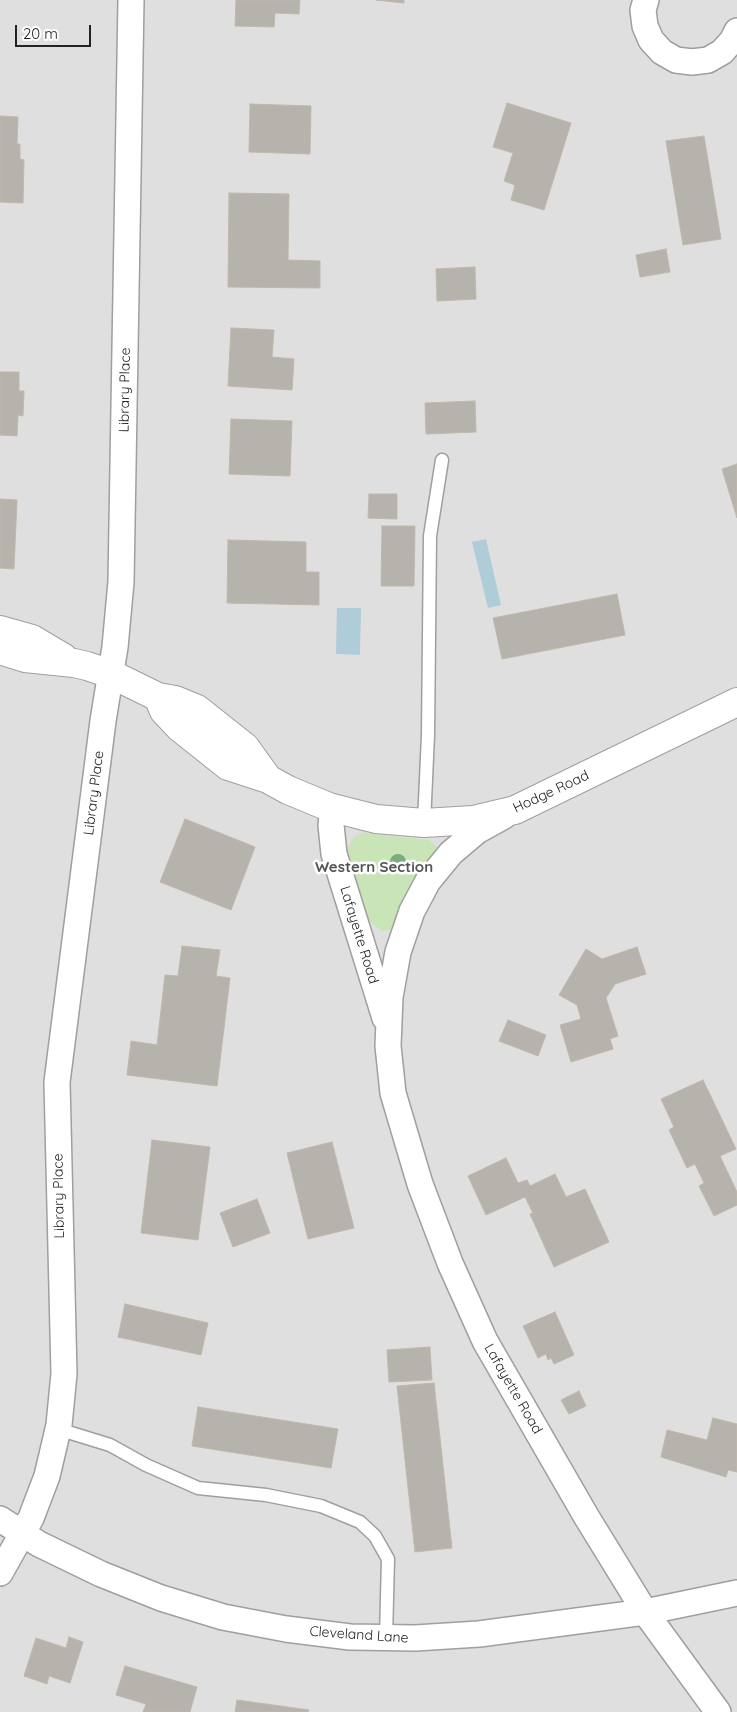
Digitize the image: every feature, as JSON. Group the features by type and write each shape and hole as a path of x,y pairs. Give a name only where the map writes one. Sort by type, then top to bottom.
{"street":[{"name":"Library Place","path":"0,1573 23,1534 47,1476 58,1429 64,1374 57,1082 122,582 131,0"},
{"path":"646,0 643,10 644,26 651,40 662,52 676,60 692,62 708,60 722,52 732,41 737,31"},
{"name":"Hodge Road","path":"0,630 32,639 73,663"},
{"name":"Hodge Road","path":"0,650 25,658 73,663 111,674 158,697 164,711 179,727 228,766 268,779 288,790 333,808 376,819 424,823 473,820 515,810 737,702"},
{"name":"Lafayette Road","path":"333,808 331,825 334,854 389,1030"},
{"name":"Lafayette Road","path":"515,810 477,831 451,853 428,881 412,911 398,952 390,997 388,1046 393,1093 420,1184 450,1263 485,1341 581,1508 645,1612 718,1712"},
{"name":"Cleveland Lane","path":"0,1519 23,1534 101,1574 161,1598 223,1617 286,1629 350,1637 415,1638 479,1634 645,1612 737,1593"}],"lane":[{"path":"424,823 428,735 430,536 442,460"},
{"path":"58,1429 110,1446 146,1465 198,1488 266,1495 321,1506 360,1522 375,1536 388,1559 386,1637"}],"shaded area":[{"name":"Western Section","path":"0,0 737,0 737,1712 0,1712"}],"green space":[{"path":"363,833 429,840 437,847 439,854 394,927 390,930 382,931 369,921 347,852 351,841 356,835"}],"water":[{"path":"486,539 501,605 488,608 472,542"},
{"path":"337,608 361,608 360,655 336,654"}],"building":[{"path":"236,0 300,0 299,14 275,13 274,27 235,26"},
{"path":"376,0 404,0 404,3"},
{"path":"507,103 571,123 544,210 511,200 515,185 504,181 513,153 493,147"},
{"path":"250,104 311,106 310,154 249,152"},
{"path":"0,116 18,117 17,144 20,144 20,159 24,160 23,203 0,202"},
{"path":"704,136 721,239 683,245 666,141"},
{"path":"229,193 289,194 288,260 320,261 320,288 228,287"},
{"path":"666,249 670,272 640,277 636,255"},
{"path":"475,267 476,299 437,301 436,269"},
{"path":"231,328 274,330 272,357 294,359 292,390 228,386"},
{"path":"0,372 19,372 19,391 24,391 23,416 18,415 17,436 0,435"},
{"path":"475,401 476,432 426,434 425,403"},
{"path":"231,419 292,421 290,476 229,474"},
{"path":"737,464 737,518 722,469"},
{"path":"369,494 397,494 397,519 368,518"},
{"path":"0,499 17,500 14,569 0,568"},
{"path":"382,526 415,526 414,586 381,586"},
{"path":"228,540 306,542 306,572 319,572 319,605 227,603"},
{"path":"617,594 625,635 502,659 493,618"},
{"path":"185,819 255,847 231,910 160,882"},
{"path":"182,946 220,950 216,976 230,978 217,1086 127,1075 131,1041 157,1045 165,975 178,976"},
{"path":"637,947 646,974 615,984 606,998 618,1036 610,1039 613,1049 571,1062 560,1025 581,1019 577,1005 559,995 586,949 602,959"},
{"path":"508,1020 546,1035 538,1056 499,1041"},
{"path":"703,1080 736,1149 720,1156 737,1192 737,1205 714,1216 699,1186 704,1183 695,1164 687,1168 669,1130 674,1127 661,1099"},
{"path":"152,1140 210,1147 198,1240 141,1233"},
{"path":"332,1142 354,1228 308,1239 287,1153"},
{"path":"506,1158 518,1183 527,1180 530,1186 555,1174 566,1197 585,1189 609,1242 554,1267 530,1214 533,1213 525,1197 486,1215 468,1176"},
{"path":"257,1199 270,1233 233,1247 220,1213"},
{"path":"125,1304 208,1323 201,1355 118,1337"},
{"path":"555,1312 574,1355 554,1364 551,1358 548,1360 546,1354 538,1358 523,1326"},
{"path":"430,1347 432,1380 389,1382 387,1350"},
{"path":"434,1383 452,1548 415,1552 397,1386"},
{"path":"579,1391 586,1406 569,1414 561,1400"},
{"path":"198,1407 338,1429 331,1468 192,1446"},
{"path":"713,1418 737,1424 737,1472 728,1470 726,1477 661,1457 667,1430 707,1440"},
{"path":"69,1637 83,1642 70,1683 49,1676 47,1684 24,1676 36,1638 66,1648"},
{"path":"125,1666 197,1687 190,1712 143,1712 146,1704 116,1695"},
{"path":"237,1700 309,1710 308,1712 235,1712"}],"district":[{"name":"Western Section","path":"374,867"}]}
